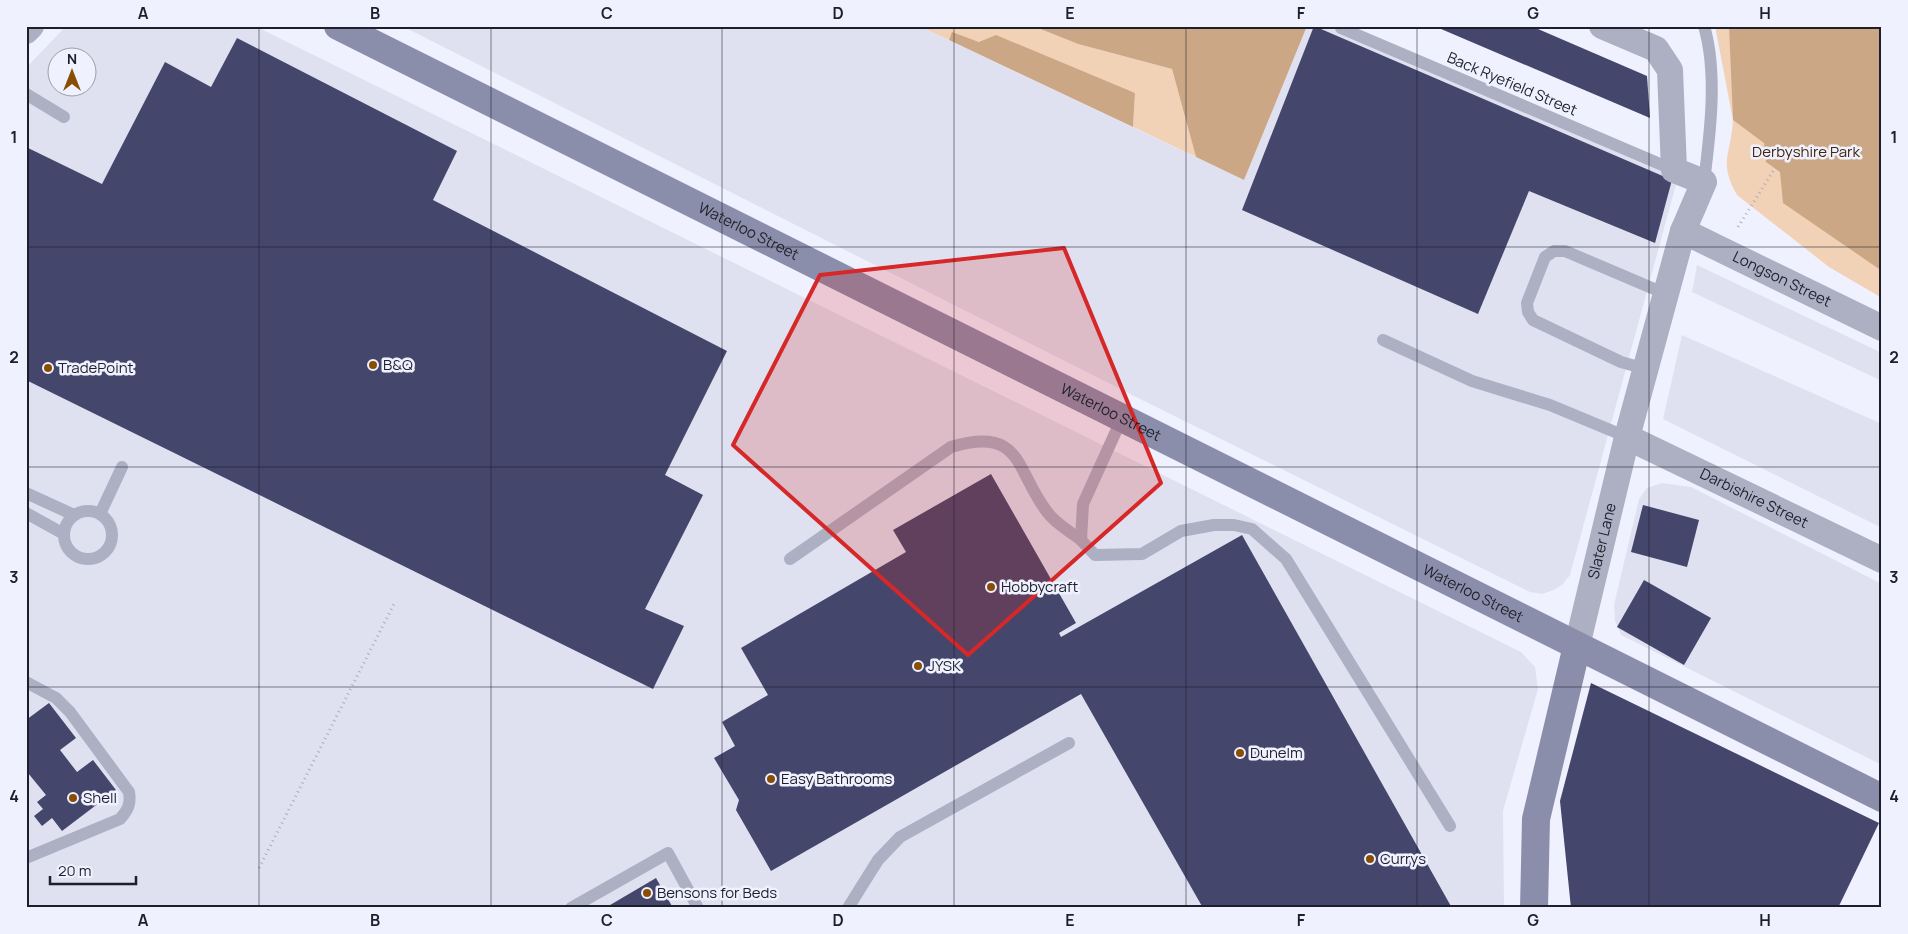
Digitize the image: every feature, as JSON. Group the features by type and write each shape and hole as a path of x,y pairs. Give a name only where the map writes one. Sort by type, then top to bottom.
{"street":[{"path":"26,32 31,26"},
{"name":"Waterloo Street","path":"338,26 1882,798"},
{"path":"1602,26 1656,49 1670,70 1674,170 1704,182"},
{"name":"Slater Lane","path":"1534,908 1536,819 1627,437 1683,231 1704,182"},
{"name":"Longson Street","path":"1683,231 1882,328"},
{"name":"Darbishire Street","path":"1627,437 1882,560"}],"lane":[{"name":"Back Ryefield Street","path":"1343,26 1341,28 1674,170"},
{"path":"1704,26 1711,83 1709,140 1704,182"},
{"path":"26,94 64,117"},
{"path":"1646,369 1622,362 1533,320 1528,312 1527,303 1544,257 1554,251 1565,250 1666,294"},
{"path":"1383,340 1472,381 1574,414 1627,437"},
{"path":"1081,540 1082,504 1122,418"},
{"path":"790,559 951,447 976,440 1000,445 1016,455 1048,514 1081,540 1095,555 1142,554 1181,531 1214,525 1234,525 1252,529 1286,559 1450,826"},
{"path":"100,514 122,467"},
{"path":"26,493 74,515"},
{"path":"86,511 100,514 110,525 112,540 104,553 91,559 76,556 66,543 64,534 68,521 74,515 86,511"},
{"path":"26,513 64,534"},
{"path":"26,682 56,698 70,712 129,792 130,801 127,811 120,819 27,853"},
{"path":"848,908 878,860 900,837 1069,743"},
{"path":"571,908 668,853 698,908"}],"path":[{"path":"1724,250 1775,168"},
{"path":"259,868 394,604"}],"highlighted area":[{"path":"1064,248 1161,483 968,655 733,445 820,275"}],"shaded area":[{"path":"66,26 255,26 1521,652 1535,667 1538,689 1503,811 1504,908 26,908 26,68"},
{"path":"402,26 919,26 1244,180 1307,26 1329,26 1678,177 1570,575 1563,584 1554,590 1542,594 1530,592 1140,399"},
{"path":"1697,265 1882,353 1882,381 1692,292"},
{"path":"1682,335 1882,424 1882,528 1663,419"},
{"path":"1662,483 1691,487 1882,584 1882,765 1621,635 1615,621 1614,605 1639,499 1647,488"}],"green space":[{"path":"919,26 1033,26 1078,44 1172,69 1196,157 1133,127 1135,93 952,33 949,40"},
{"path":"1033,26 1307,26 1244,180 1196,157 1172,69 1078,44"},
{"name":"Derbyshire Park","path":"1715,26 1882,26 1882,298 1829,267 1737,195 1728,174 1727,158 1733,120"},
{"name":"Derbyshire Park","path":"1729,26 1882,26 1882,271 1783,203 1780,172 1766,162 1764,143 1733,120"},
{"path":"952,32 979,42 996,35 1135,93 1133,127 949,40"}],"building":[{"path":"1314,26 1672,180 1655,243 1529,191 1478,314 1242,210"},
{"path":"1434,26 1531,26 1647,76 1650,118"},
{"name":"B&Q","path":"237,38 457,151 433,200 727,351 665,475 703,495 645,609 684,626 653,689 26,380 26,147 102,184 165,62 211,87"},
{"path":"991,474 1076,623 1059,633 1061,637 1242,535 1452,908 1203,908 1081,694 771,871 736,810 739,800 714,758 735,746 722,722 768,695 741,648 906,552 893,530"},
{"path":"1643,505 1699,520 1687,567 1631,552"},
{"path":"1644,580 1711,618 1684,665 1617,627"},
{"path":"1591,683 1879,823 1838,908 1571,908 1560,801"},
{"path":"49,703 76,738 60,750 77,772 93,760 116,790 62,831 52,818 42,826 34,816 43,809 37,802 46,795 28,773 26,774 26,720"},
{"name":"Bensons for Beds","path":"656,878 673,908 605,908"}],"place":[{"name":"B&Q","path":"373,365"},
{"name":"TradePoint","path":"48,368"},
{"name":"Hobbycraft","path":"991,587"},
{"name":"JYSK","path":"918,666"},
{"name":"Dunelm","path":"1240,753"},
{"name":"Easy Bathrooms","path":"771,779"},
{"name":"Shell","path":"73,798"},
{"name":"Currys","path":"1370,859"},
{"name":"Bensons for Beds","path":"647,893"}]}
